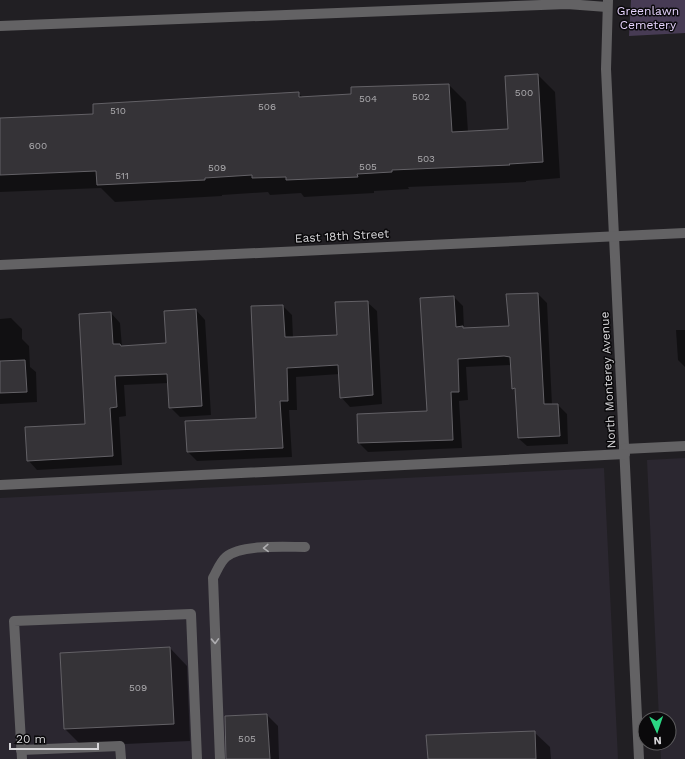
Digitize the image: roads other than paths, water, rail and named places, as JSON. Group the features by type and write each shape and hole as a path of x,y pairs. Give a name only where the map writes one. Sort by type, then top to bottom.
{"street":[{"path":"0,26 608,3"},
{"name":"North Monterey Avenue","path":"608,3 606,69 639,759"},
{"name":"East 18th Street","path":"0,265 685,233"},
{"path":"0,485 624,452 685,446"},
{"path":"220,759 213,578 226,557 237,551 246,548 305,547"},
{"path":"121,759 120,746 21,755 14,621 191,614 197,759"}],"park label":[{"name":"Greenlawn Cemetery","path":"648,18"}]}
